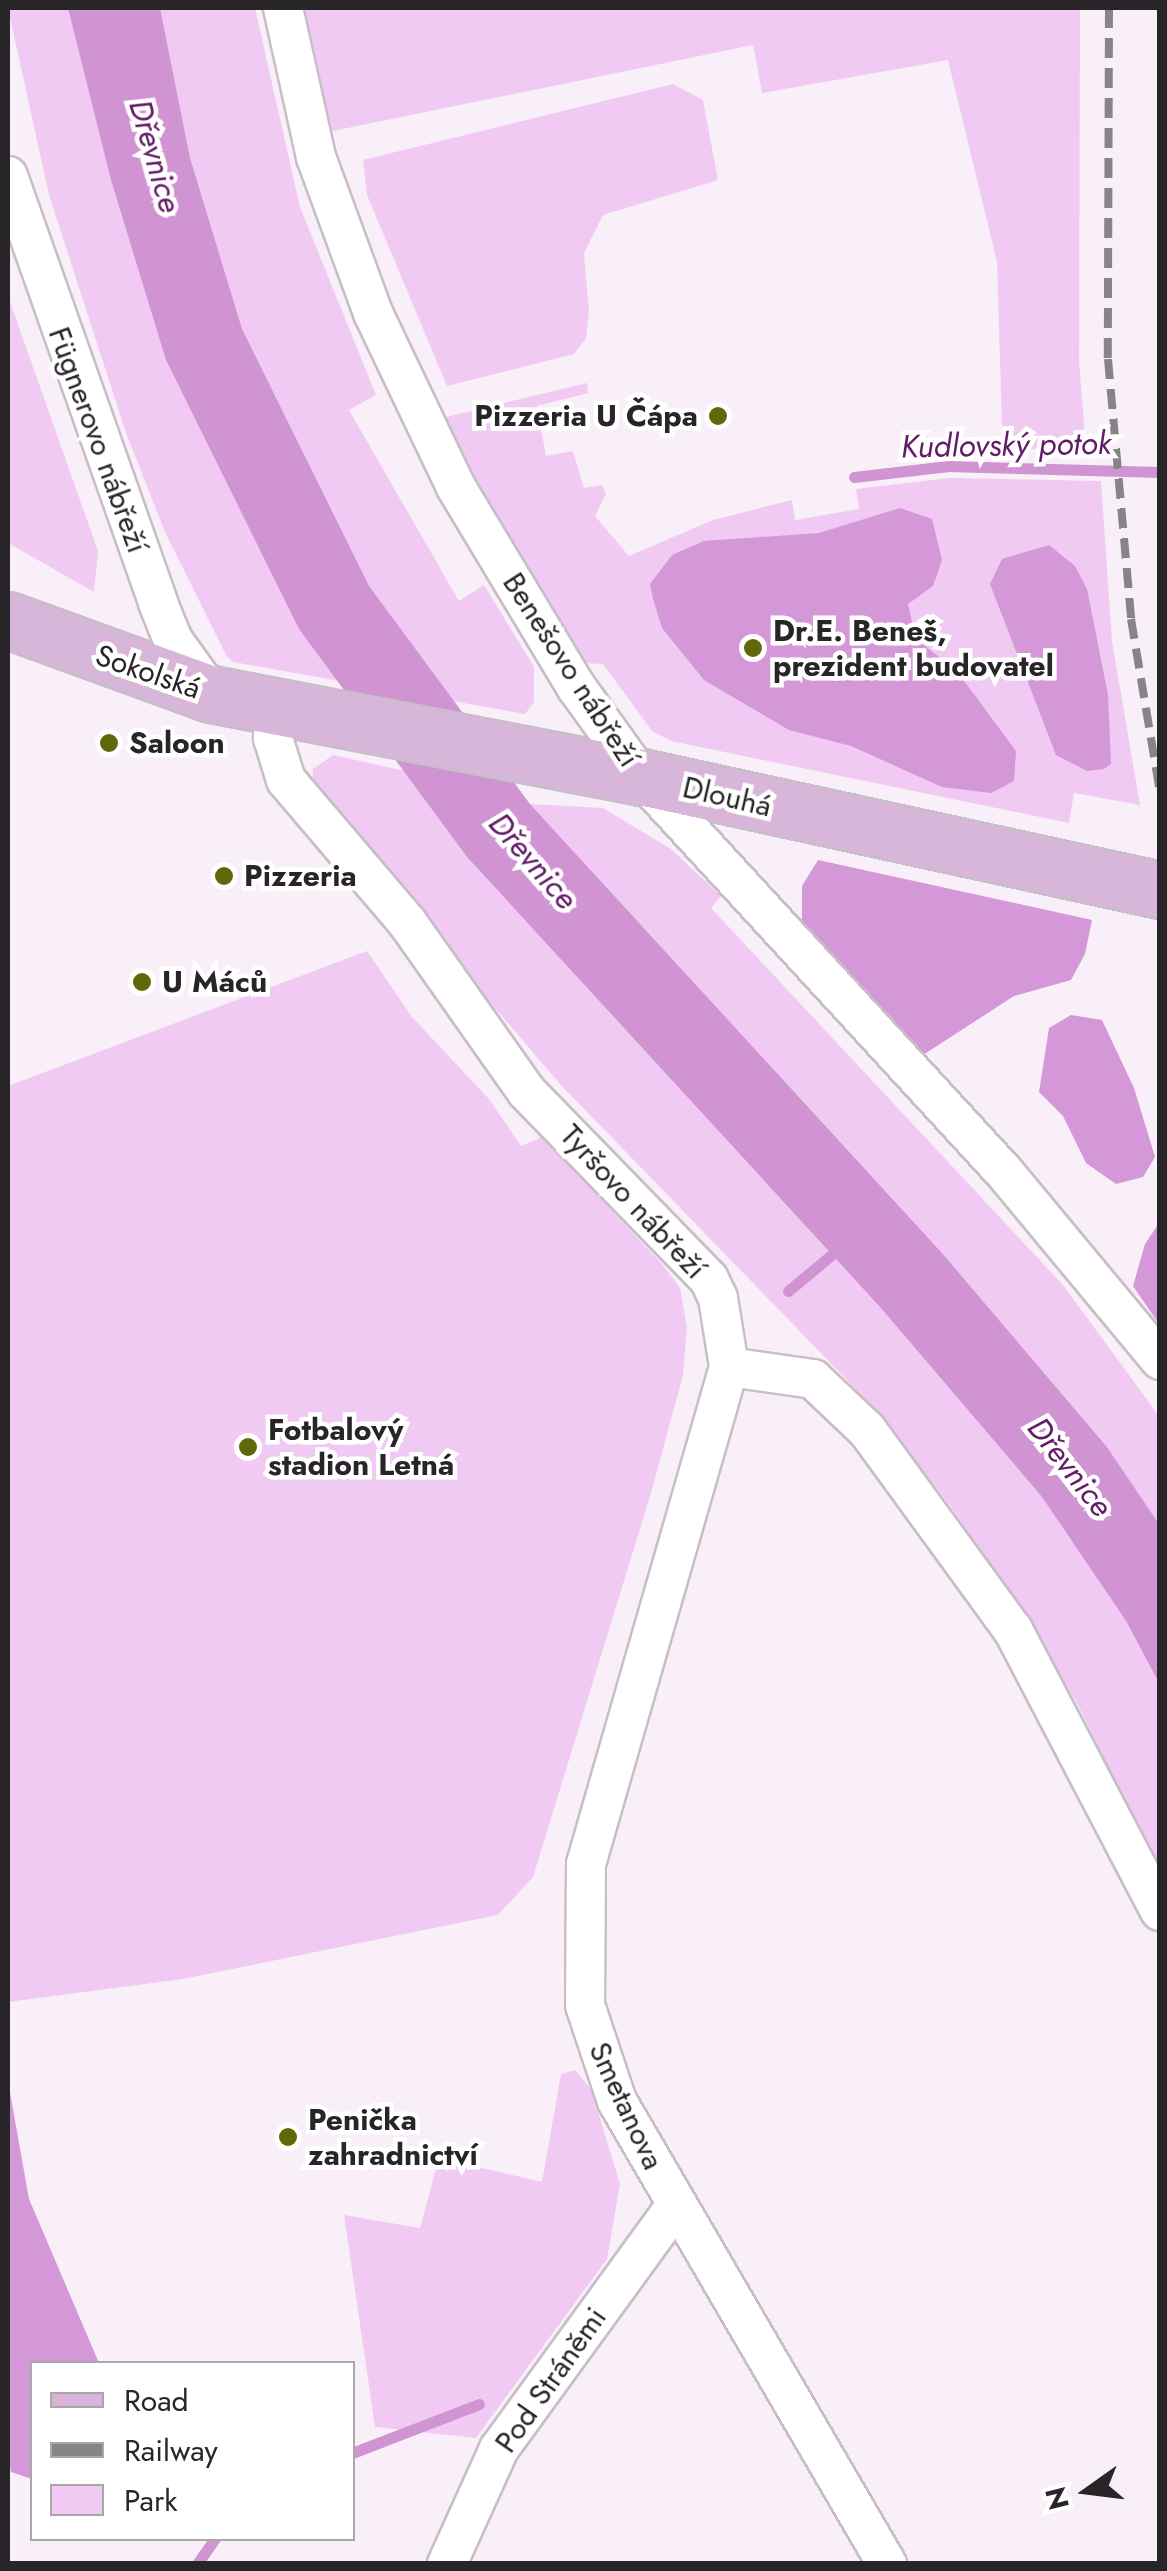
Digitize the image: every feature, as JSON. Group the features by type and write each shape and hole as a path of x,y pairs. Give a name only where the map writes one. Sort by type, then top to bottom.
{"main road":[{"name":"Sokolská","path":"8,620 211,694 285,710"},
{"name":"Dlouhá","path":"285,710 627,775 1160,890"}],"street":[{"name":"Benešovo nábřeží","path":"283,8 316,157 414,406 627,775 1005,1174 1160,1360"},
{"name":"Fügnerovo nábřeží","path":"8,176 158,604 173,640 211,694"},
{"name":"Tyršovo nábřeží","path":"285,710 272,738 286,780 407,922 526,1091 708,1280 724,1318 729,1366"},
{"path":"729,1366 813,1379 867,1430 1013,1630 1160,1911"},
{"name":"Smetanova","path":"729,1366 586,1864 585,2005 596,2053 675,2207 887,2564"},
{"name":"Pod Stráněmi","path":"447,2564 498,2449 675,2207"}],"green space":[{"path":"8,8 255,8 300,207 376,395 349,410 459,601 484,585 534,667 534,702 525,714 233,662 226,655 165,532 126,433 49,195"},
{"path":"304,8 1080,8 1079,360 1085,436 1003,457 997,262 948,60 762,93 753,45 328,132"},
{"path":"673,84 703,100 718,180 603,215 584,253 589,312 586,338 574,354 447,386 367,195 363,160"},
{"path":"8,296 98,551 94,592 8,543"},
{"path":"587,383 588,393 537,406 546,456 573,451 584,488 602,485 606,494 595,516 629,556 713,520 792,500 795,520 859,509 856,489 950,478 1101,481 1112,641 1140,805 1074,793 1069,823 671,741 652,731 603,664 583,663 438,419"},
{"path":"333,755 405,771 467,857 880,1307 1042,1497 1126,1621 1159,1683 1159,1872 1076,1701 954,1511 882,1416 559,1083 312,794 313,769"},
{"path":"530,804 603,808 671,849 721,896 711,908 1063,1285 1159,1416 1159,1524 1107,1447 942,1253"},
{"path":"367,951 412,1017 489,1099 521,1146 542,1137 662,1264 680,1288 687,1327 683,1375 651,1493 533,1877 498,1915 183,1979 8,2002 8,1086"},
{"path":"575,2070 591,2089 620,2184 607,2259 476,2438 375,2427 344,2215 420,2228 439,2158 542,2182 561,2074"}],"shaded area":[{"path":"900,508 932,519 942,560 933,586 908,604 916,639 956,670 1016,751 1014,781 991,793 942,787 851,746 789,730 704,680 662,628 650,584 672,555 704,541 819,533"},
{"path":"1049,545 1075,566 1087,589 1108,695 1111,764 1104,769 1087,771 1056,755 990,584 1002,559"},
{"path":"818,860 1092,920 1085,954 1071,980 1014,996 923,1055 802,929 802,886"},
{"path":"1071,1015 1102,1020 1134,1088 1155,1157 1143,1177 1116,1184 1086,1163 1063,1116 1039,1092 1049,1028"},
{"path":"1159,1223 1159,1324 1133,1286 1145,1244"},
{"path":"8,2081 29,2199 98,2361 30,2361 30,2478 11,2472"}],"water":[{"name":"Dřevnice","path":"68,8 160,8 190,158 242,329 369,586 530,804 942,1253 1107,1447 1159,1524 1159,1683 1126,1621 1042,1497 880,1307 467,857 299,629 166,360 111,180"}],"waterway":[{"name":"Kudlovský potok","path":"854,477 948,466 1160,472"},
{"path":"788,1291 842,1246"},
{"path":"355,2452 479,2404"},
{"path":"197,2564 213,2541"}],"railway":[{"path":"1109,8 1108,359 1131,619 1160,793"}],"place":[{"name":"Pizzeria U Čápa","path":"718,416"},
{"name":"Dr.E. Beneš, prezident budovatel","path":"753,648"},
{"name":"Saloon","path":"109,743"},
{"name":"Pizzeria","path":"224,876"},
{"name":"U Máců","path":"142,982"},
{"name":"Fotbalový stadion Letná","path":"248,1447"},
{"name":"Penička zahradnictví","path":"288,2137"}]}
